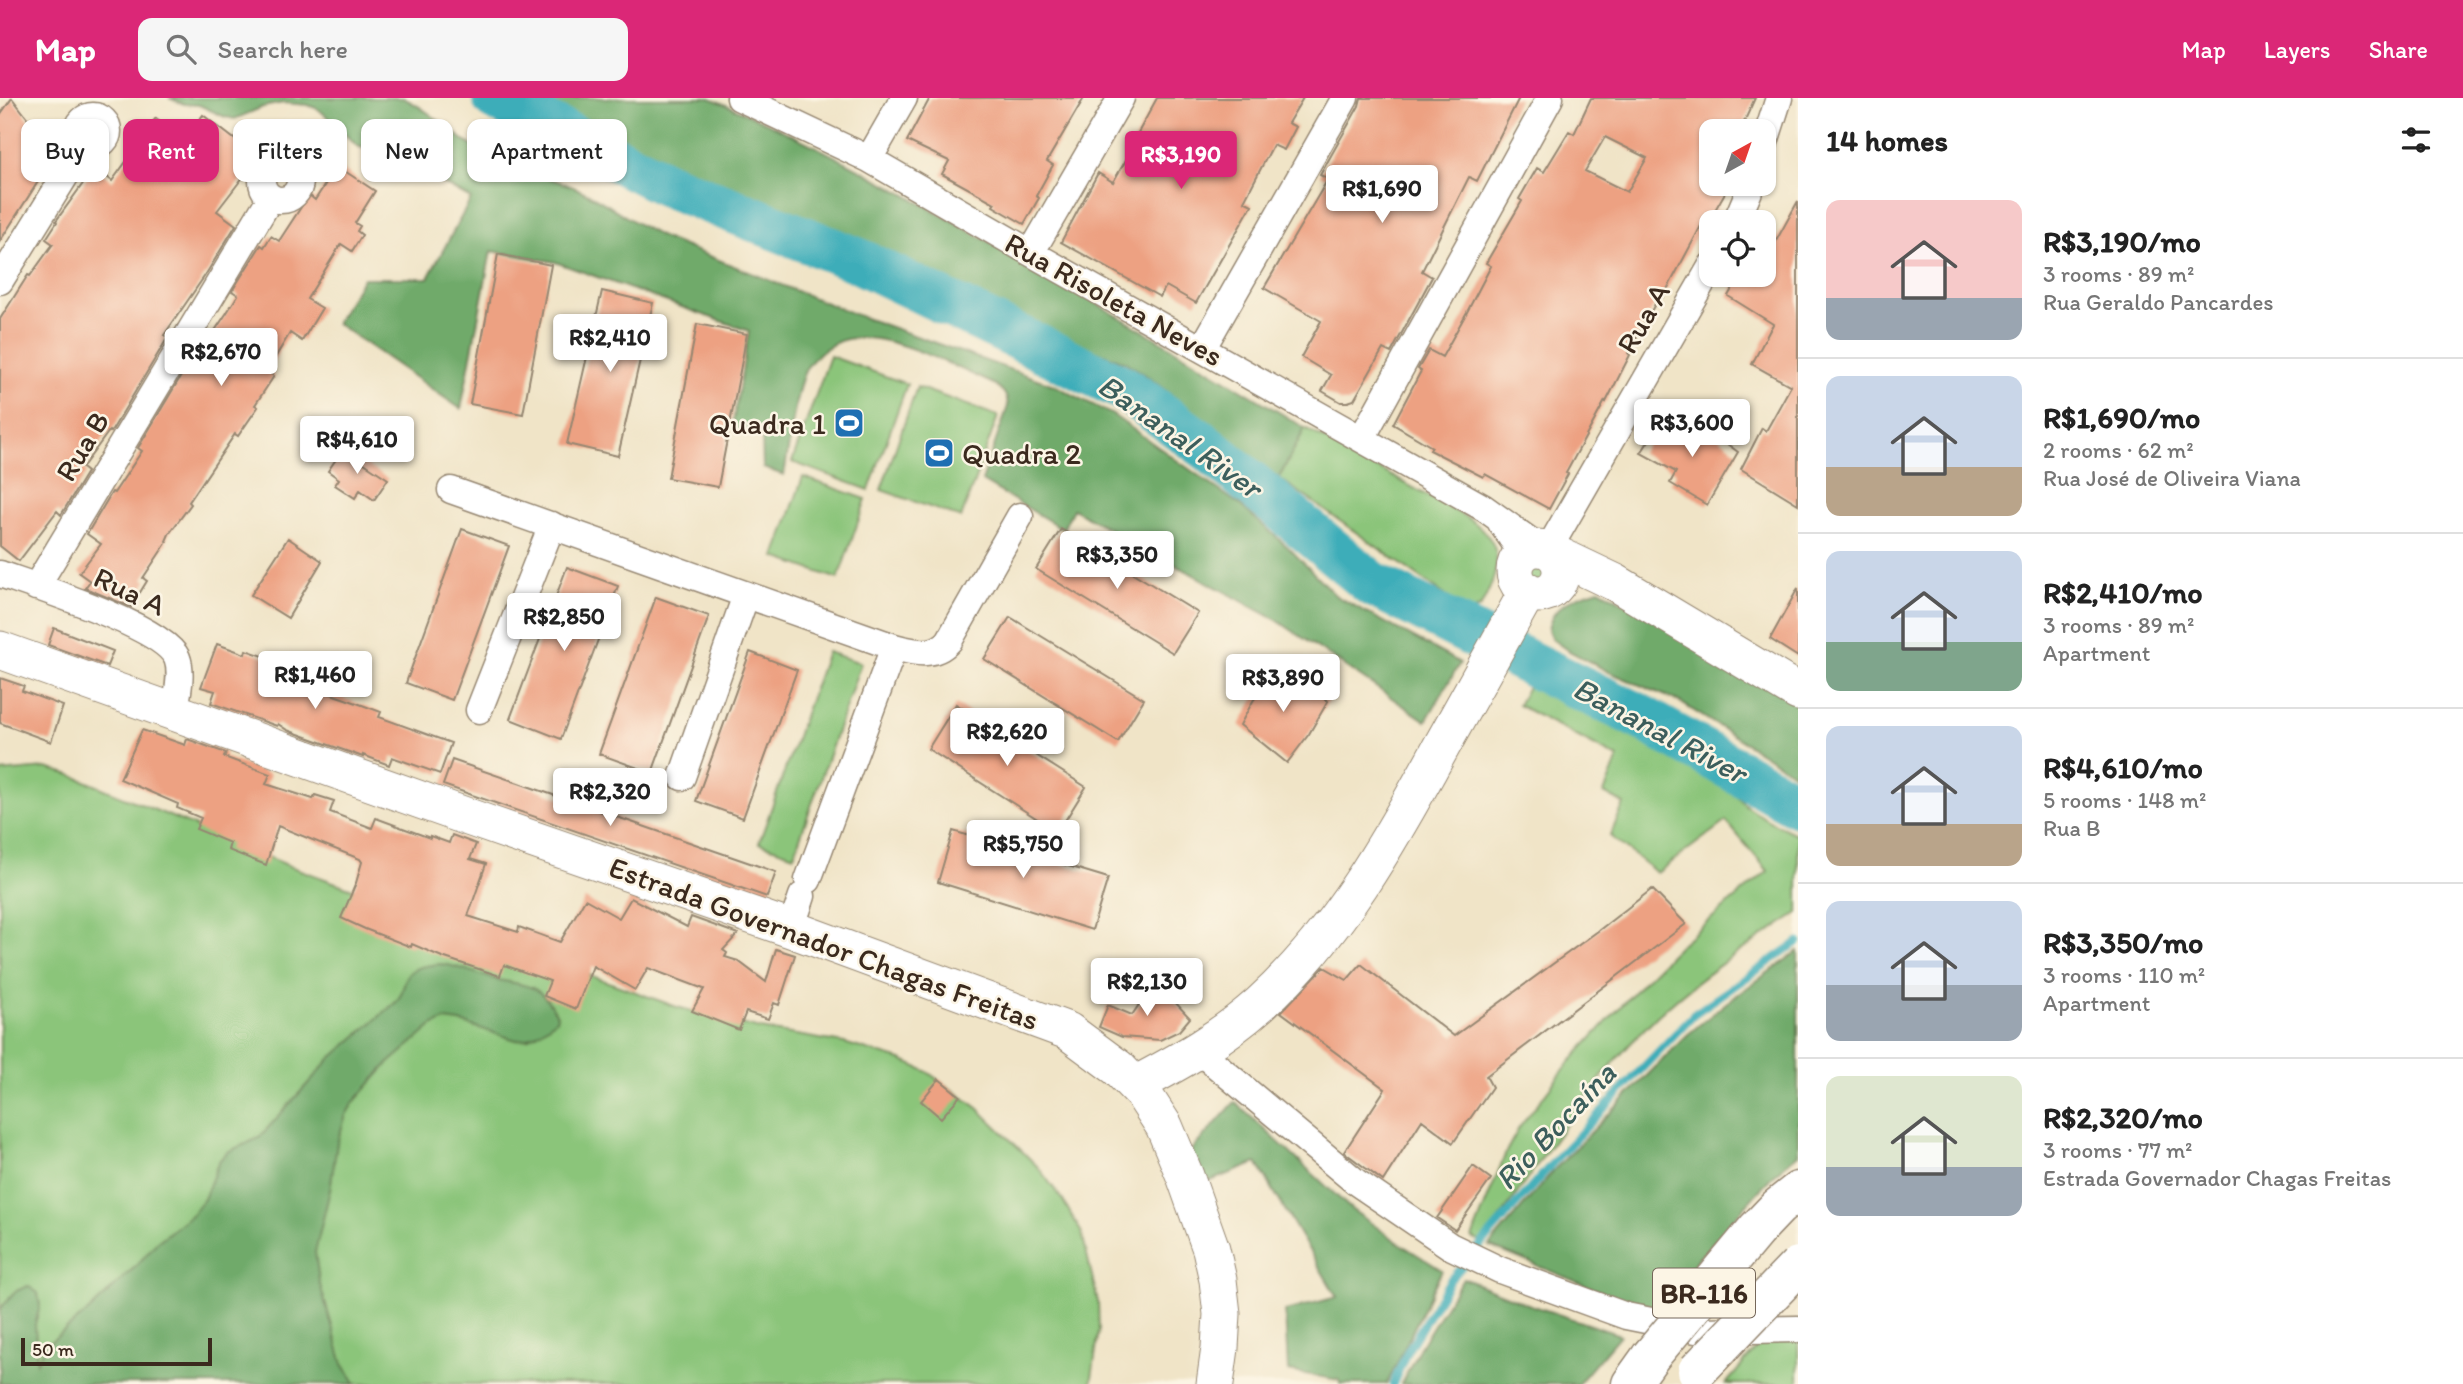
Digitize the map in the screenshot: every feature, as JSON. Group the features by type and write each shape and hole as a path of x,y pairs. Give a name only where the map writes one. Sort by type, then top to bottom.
{"highway":[{"name":"BR-116","path":"1641,1370 1756,1229 1798,1191"},
{"name":"BR-116","path":"1693,1378 1798,1266"}],"main road":[{"name":"Rua Risoleta Neves","path":"1538,569 1616,583 1798,692"},
{"path":"1135,1085 1199,1051 1258,1006 1321,940 1382,850 1480,678 1538,569"},
{"name":"Estrada Governador Chagas Freitas","path":"0,649 471,818 800,902 1068,1031 1102,1055 1135,1085 1164,1126 1185,1176 1211,1249 1222,1314 1214,1384"}],"street":[{"name":"Rua Risoleta Neves","path":"740,98 870,159 1031,253 1485,508 1538,569"},
{"path":"870,159 904,98"},
{"path":"1031,253 1121,98"},
{"path":"1202,349 1345,98"},
{"path":"1362,438 1550,98"},
{"path":"1772,119 1779,98"},
{"path":"0,281 61,182"},
{"name":"Rua B","path":"36,587 271,197"},
{"name":"Rua A","path":"1538,569 1699,287"},
{"path":"451,489 894,647 929,653 944,646 1020,516"},
{"path":"479,710 552,526"},
{"name":"Rua A","path":"0,574 124,621 167,645 178,661 180,670 175,711"},
{"path":"682,777 746,595"},
{"path":"800,902 894,647"},
{"path":"1199,1051 1356,1182 1450,1246 1500,1270 1626,1316 1701,1331 1798,1329"}],"green space":[{"path":"169,98 403,98 436,119 361,119 361,147 347,136 347,119 330,119 308,105 283,103 263,107 235,119 199,105 184,104"},
{"path":"518,98 710,98 815,146 917,201 1105,308 1305,428 1279,478 1125,362 914,282 683,186 627,158 627,119 558,117"},
{"path":"453,132 467,142 467,182 560,182 578,189 666,239 854,314 1054,385 1113,415 1240,505 1289,548 1336,596 1460,663 1426,721 1275,619 1073,509 1063,529 982,481 1008,406 1006,396 1001,390 996,385 945,362 888,341 870,338 847,339 826,348 810,363 799,390 784,475 763,468 762,435 732,428 749,331 555,262 491,251 461,409 336,323 363,278 428,278 471,199 440,182 453,182"},
{"name":"Quadra 1","path":"830,356 907,384 869,490 792,462"},
{"name":"Quadra 2","path":"917,387 998,416 961,518 881,490"},
{"path":"1305,428 1468,518 1481,528 1494,548 1496,570 1480,608 1470,611 1459,605 1279,478"},
{"path":"803,477 866,499 838,579 775,557"},
{"path":"1531,553 1558,573 1553,585 1542,591 1520,579 1519,567"},
{"path":"1599,589 1798,699 1798,776 1678,701 1609,672 1552,639 1548,630 1550,621 1560,607 1574,598"},
{"path":"827,652 861,663 794,855 759,843"},
{"path":"1533,682 1549,683 1615,718 1689,748 1713,767 1745,805 1769,821 1798,835 1798,913 1698,981 1640,1033 1569,1120 1482,1243 1472,1238 1507,1150 1519,1128 1569,1063 1644,981 1683,942 1768,871 1726,821 1657,873 1610,836 1624,804 1604,793 1618,758 1518,705"},
{"path":"46,768 71,775 292,867 677,1007 760,1029 844,1043 901,1060 926,1071 978,1108 1037,1166 1062,1199 1082,1233 1098,1302 1099,1330 1091,1384 0,1384 0,772"},
{"path":"1798,951 1798,1154 1773,1175 1651,1312 1489,1246 1553,1171 1687,1035"},
{"path":"441,964 531,987 551,1004 557,1015 556,1020 527,1039 516,1040 460,1022 445,1020 432,1026 388,1064 353,1103 346,1115 337,1143 330,1190 315,1252 319,1281 343,1364 356,1384 0,1384 0,1309 16,1291 28,1286 38,1293 40,1306 35,1324 37,1362 45,1346 89,1311 156,1243 192,1214 204,1199 219,1161 227,1152 259,1138 330,1059 396,1002 411,972 423,966"},
{"path":"1235,1102 1351,1209 1442,1270 1387,1384 1340,1384 1339,1380 1288,1371 1285,1311 1337,1297 1257,1163 1205,1183 1187,1155"},
{"path":"1463,1278 1522,1302 1620,1335 1578,1384 1401,1384 1420,1347"},
{"path":"1798,1336 1798,1384 1726,1384 1765,1338"}],"building":[{"path":"12,98 28,119 21,119 21,182 38,182 0,241 0,115"},
{"path":"930,98 1084,98 1047,161 1053,165 1024,224 993,206 995,203 942,174 949,161 907,141"},
{"path":"1157,98 1303,98 1288,123 1296,127 1284,150 1273,145 1244,201 1252,205 1196,303 1166,286 1160,297 1061,242 1098,173 1113,182 1136,143 1133,142"},
{"path":"1361,98 1519,98 1477,181 1469,177 1422,271 1432,277 1391,353 1383,349 1354,400 1341,402 1322,391 1331,375 1301,357 1321,321 1264,288 1328,179 1320,175"},
{"path":"1591,98 1755,98 1745,119 1699,119 1699,196 1723,196 1715,210 1699,210 1699,230 1663,297 1660,295 1628,353 1630,355 1549,509 1485,474 1483,477 1430,450 1432,447 1393,424 1429,350 1442,357 1491,266 1486,263 1522,201 1519,199 1537,168 1544,172 1569,131 1574,134","holes":["1605,137 1647,158 1627,192 1585,171"]},
{"path":"219,127 233,138 233,182 239,182 217,211 236,225 164,335 168,337 111,432 109,431 82,468 87,472 61,515 57,511 19,561 0,546 0,319 28,275 30,276 53,244 46,239 84,182 109,182 109,179 112,181 123,166 123,182 219,182"},
{"path":"347,173 375,191 355,223 360,226 357,231 362,235 352,251 341,244 307,299 322,308 302,341 290,333 267,371 274,376 255,405 258,407 238,436 235,434 189,502 191,504 169,534 167,542 143,578 147,581 131,607 85,588 90,581 79,573 101,544 87,534 112,492 114,493 142,451 138,448 193,356 196,359 238,295 232,291 261,245 264,247 271,236 279,241 309,195 315,200 327,182 347,182"},
{"path":"1798,201 1798,504 1741,469 1762,428 1766,431 1791,386 1752,364 1773,324 1728,296 1733,287 1776,287 1776,241"},
{"path":"498,254 551,265 523,414 470,404"},
{"path":"602,291 653,303 618,456 567,444"},
{"path":"697,324 747,334 718,487 668,478"},
{"path":"1663,419 1694,439 1701,425 1738,452 1707,505 1670,483 1676,472 1641,453"},
{"path":"343,449 388,479 374,500 360,490 355,498 335,485 339,479 328,471"},
{"path":"462,529 509,546 452,700 406,683"},
{"path":"1061,529 1198,613 1173,653 1036,569"},
{"path":"288,538 322,561 288,618 251,595"},
{"path":"567,567 618,586 561,739 510,719"},
{"path":"1798,588 1798,657 1770,639"},
{"path":"656,597 709,616 652,773 599,754"},
{"path":"1010,617 1144,699 1118,742 984,659"},
{"path":"54,628 113,651 107,666 48,645"},
{"path":"217,644 245,654 246,650 298,668 294,681 381,712 379,717 451,743 440,774 392,757 389,765 363,757 287,730 278,724 277,726 211,703 215,691 201,687"},
{"path":"750,652 797,670 743,818 696,801"},
{"path":"1277,667 1328,701 1309,734 1287,763 1240,725"},
{"path":"0,678 24,686 22,691 63,706 51,742 0,723"},
{"path":"956,704 1086,787 1058,832 928,749"},
{"path":"142,730 185,745 187,739 226,753 224,757 270,774 266,784 313,799 315,795 334,801 330,812 372,828 376,818 449,843 452,835 476,844 470,859 486,864 468,916 518,932 519,927 560,942 585,899 619,918 631,898 687,927 691,917 738,934 723,950 727,953 725,957 738,961 766,982 776,949 795,955 779,1005 774,1003 768,1019 746,1012 739,1030 692,1011 704,989 648,968 635,990 593,966 576,1009 544,996 550,981 504,965 500,976 365,929 341,918 356,883 362,862 360,859 278,826 266,865 228,850 230,843 196,829 201,818 177,808 178,804 120,779"},
{"path":"452,760 776,872 767,897 443,785"},
{"path":"953,831 1108,878 1092,930 938,882"},
{"path":"1652,889 1686,924 1486,1076 1492,1087 1453,1143 1422,1120 1383,1181 1344,1152 1385,1089 1281,1012 1324,967 1347,980 1361,964 1454,1036"},
{"path":"1155,981 1190,1018 1179,1031 1160,1040 1122,1037 1099,1027 1108,1005 1132,1015"},
{"path":"939,1079 960,1096 941,1118 921,1101"},
{"path":"1473,1166 1491,1179 1455,1230 1437,1218"}],"waterway":[{"name":"Bananal River","path":"495,98 666,184 857,260 1125,389 1208,448 1371,583 1637,715 1798,805"},
{"name":"Rio Bocaína","path":"1393,1384 1407,1352 1450,1280 1557,1158 1694,1014 1798,942"}],"place":[{"name":"Quadra 1","path":"849,423"},
{"name":"Quadra 2","path":"939,453"}]}
